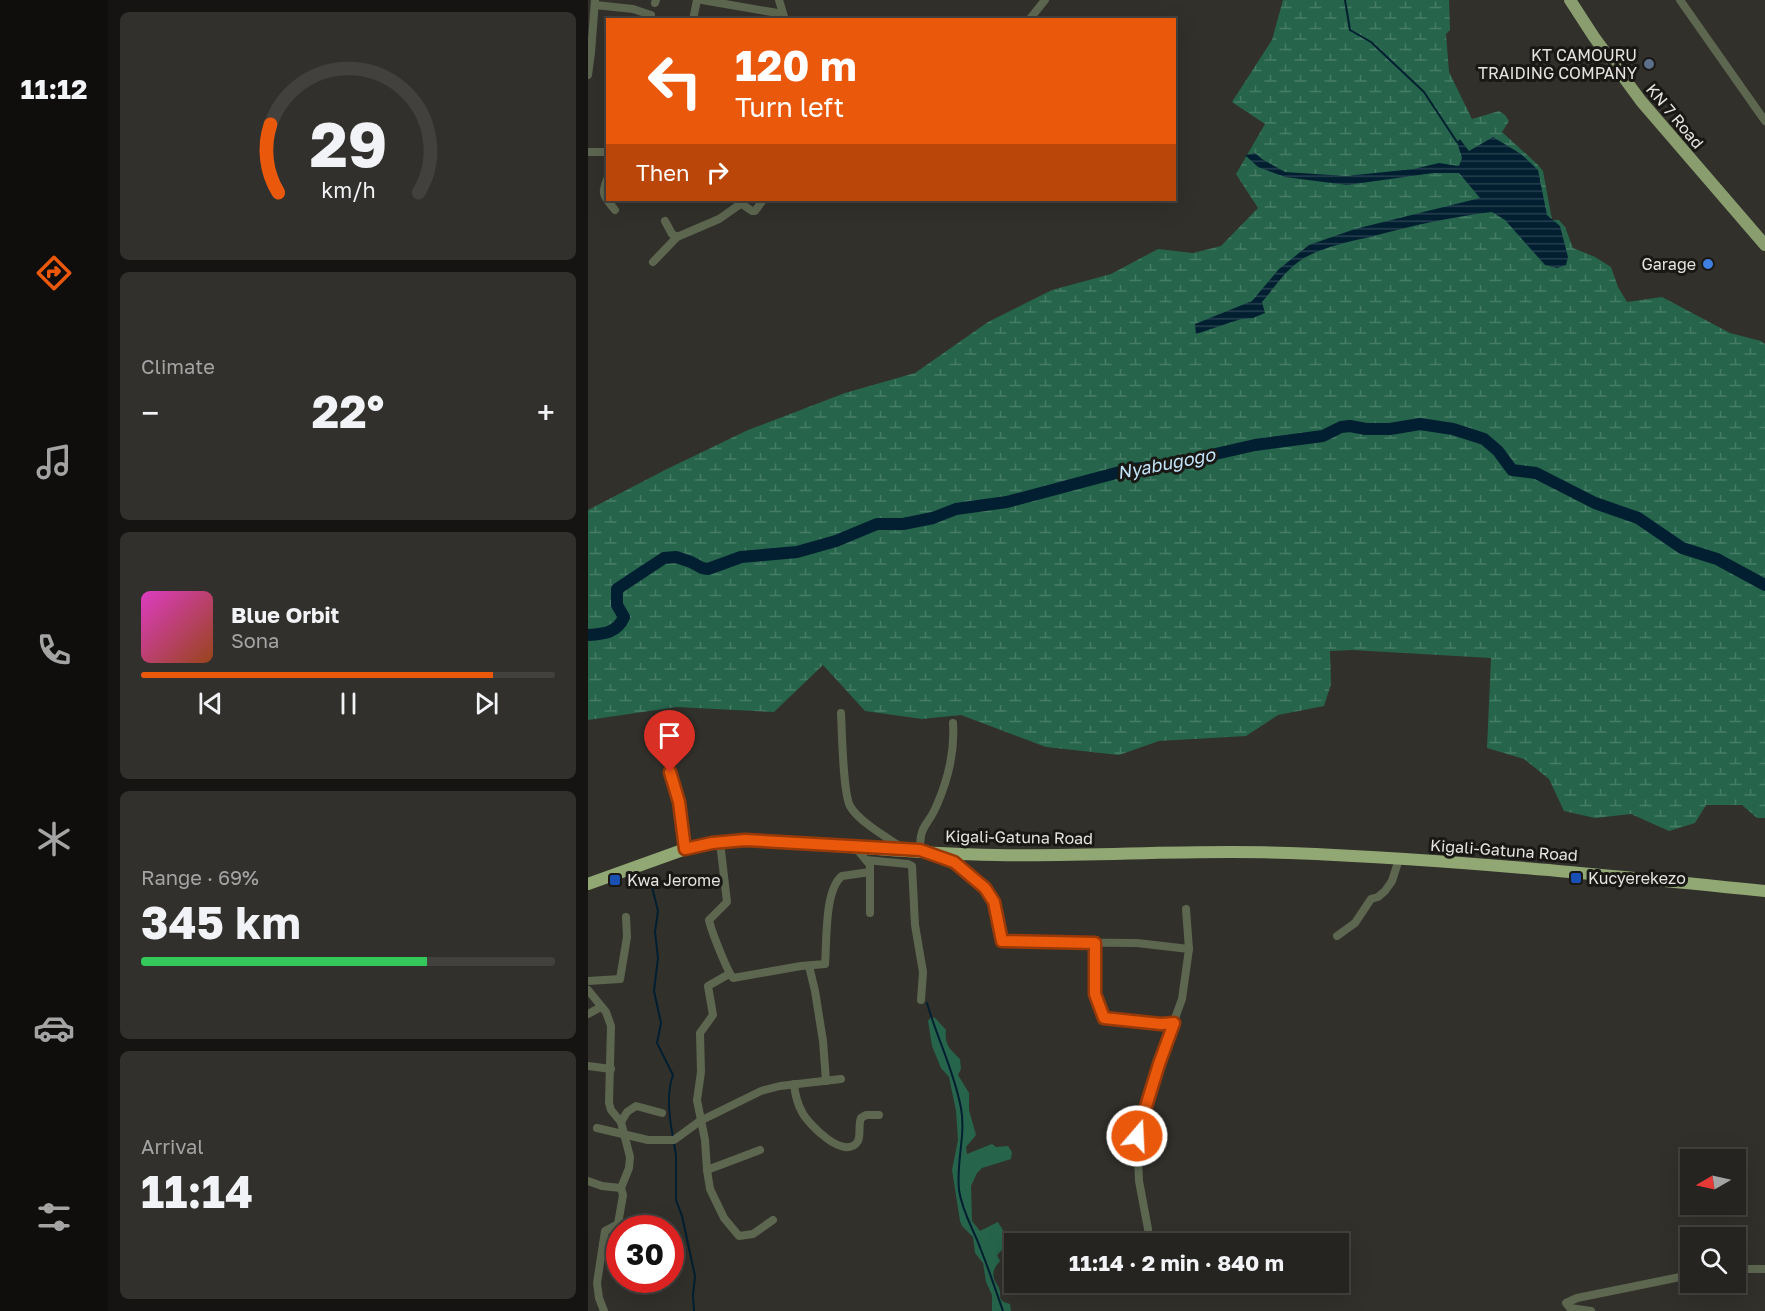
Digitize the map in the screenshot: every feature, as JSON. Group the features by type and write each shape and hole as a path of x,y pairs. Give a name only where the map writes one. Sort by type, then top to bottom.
{"highway":[{"name":"Kigali-Gatuna Road","path":"588,884 685,849 745,840 993,855 1051,856 1212,851 1313,854 1568,871 1765,891"},
{"name":"Kigali-Gatuna Road","path":"1313,854 1361,852 1558,863 1765,885"}],"main road":[{"name":"KN 7 Road","path":"1570,0 1641,101 1765,246"}],"street":[{"path":"693,18 697,0"},
{"path":"702,0 784,17 779,0"},
{"path":"1031,18 1045,0"},
{"path":"1680,0 1765,121"},
{"path":"588,75 595,2 651,15"},
{"path":"588,152 606,152"},
{"path":"606,181 602,190 606,198"},
{"path":"608,201 615,210"},
{"path":"653,262 677,237 719,219 739,202 755,211 762,201"},
{"path":"665,221 672,234 677,237"},
{"path":"841,713 846,794 851,808 877,831 905,850"},
{"path":"953,723 953,754 935,809 922,829 920,850 954,862 985,888 994,902 1002,941 1137,942 1189,949"},
{"path":"669,735 670,772 679,802 685,849"},
{"path":"720,842 727,902 709,920 729,974 734,978 825,964 828,912 838,879 842,876 870,872"},
{"path":"854,846 870,865 870,913"},
{"path":"1337,936 1354,923 1371,899 1385,891 1392,881 1399,859"},
{"path":"866,860 912,866 915,925 923,972 921,1000"},
{"path":"1148,1229 1139,1181 1137,1136 1186,981 1189,949 1186,909"},
{"path":"588,981 620,979 627,938 626,917"},
{"path":"1095,943 1095,994 1104,1018 1161,1024 1174,1023"},
{"path":"809,966 824,1041 826,1081"},
{"path":"729,974 708,986 713,1014 700,1033 699,1041 700,1072 697,1100 705,1140 710,1190 727,1223 739,1236 753,1234 773,1220"},
{"path":"588,990 601,1007 611,1026 609,1103 611,1110 621,1122 630,1157 629,1168 621,1188 623,1195 618,1224 605,1231 597,1283 604,1311"},
{"path":"588,1014 601,1007"},
{"path":"588,1066 611,1069"},
{"path":"597,1128 648,1140 674,1140 700,1121 761,1091 794,1084 841,1079"},
{"path":"794,1084 796,1097 807,1120 838,1146 851,1146 857,1143 858,1123 861,1118 866,1115 879,1115"},
{"path":"621,1122 627,1112 636,1106 662,1113"},
{"path":"707,1170 760,1150"},
{"path":"588,1181 602,1186 621,1188"},
{"path":"1746,1269 1765,1269"},
{"path":"1591,1311 1570,1308 1566,1303 1577,1298 1680,1277"}],"green space":[{"path":"1283,0 1449,0 1450,30 1446,34 1449,72 1472,119 1499,111 1505,115 1509,121 1502,132 1543,171 1552,220 1559,220 1565,227 1573,248 1611,267 1618,287 1627,302 1662,297 1730,333 1765,344 1765,818 1757,818 1742,805 1706,805 1695,823 1669,831 1631,814 1595,818 1564,811 1549,779 1524,759 1487,748 1491,658 1352,650 1330,651 1331,684 1324,706 1278,715 1246,736 1159,741 1119,755 1046,747 961,715 922,719 865,711 823,665 774,712 677,707 588,720 588,510 748,430 845,393 915,373 988,322 1052,290 1111,274 1158,249 1193,253 1221,246 1258,208 1236,174 1265,124 1232,102 1272,40"},
{"path":"931,1017 935,1018 946,1030 947,1043 960,1059 961,1069 958,1075 969,1093 969,1110 976,1135 966,1147 967,1154 992,1144 996,1147 1008,1146 1012,1152 1011,1159 982,1168 971,1186 972,1221 980,1231 998,1222 1005,1233 1004,1248 997,1255 1000,1261 993,1273 1001,1299 1010,1304 1011,1311 992,1311 992,1295 986,1282 983,1263 975,1253 973,1237 960,1221 952,1170 958,1140 956,1111 949,1077 941,1068 932,1046 928,1021"}],"water":[{"path":"1493,137 1521,154 1538,170 1547,215 1560,226 1568,257 1566,265 1557,268 1545,265 1505,220 1492,212 1446,219 1344,243 1312,254 1292,267 1281,278 1262,302 1265,313 1196,334 1195,324 1252,301 1279,269 1309,245 1355,229 1480,198 1459,173 1433,173 1347,185 1285,177 1258,167 1245,155 1255,153 1285,172 1346,176 1414,169 1439,163 1459,166 1462,158 1457,142 1460,139 1469,151"}],"waterway":[{"path":"1345,0 1350,30 1371,42 1424,92 1457,142"},
{"name":"Nyabugogo","path":"588,635 605,633 618,626 624,617 617,605 617,589 664,558 676,557 708,569 741,557 797,552 836,541 877,524 903,524 933,518 956,509 1007,502 1131,469 1158,467 1255,445 1323,436 1341,427 1350,426 1390,429 1420,424 1453,429 1484,439 1498,451 1512,470 1536,473 1595,503 1638,518 1682,548 1717,559 1765,585"},
{"path":"652,887 658,911 655,932 658,958 654,991 661,1023 657,1043 673,1075 669,1098 673,1137"},
{"path":"927,1003 961,1108 959,1190 965,1213 1003,1311"},
{"path":"674,1143 676,1200 682,1216 695,1276 694,1311"}],"place":[{"name":"KT CAMOURU TRAIDING COMPANY","path":"1649,64"},
{"name":"Garage","path":"1708,264"},
{"name":"Kucyerekezo","path":"1576,878"},
{"name":"Kwa Jerome","path":"615,880"}],"route":[{"path":"670,772 679,802 685,849 712,843 745,840 920,850 954,862 985,888 994,902 1002,941 1095,943 1095,994 1104,1018 1161,1024 1174,1023 1137,1136"}]}
